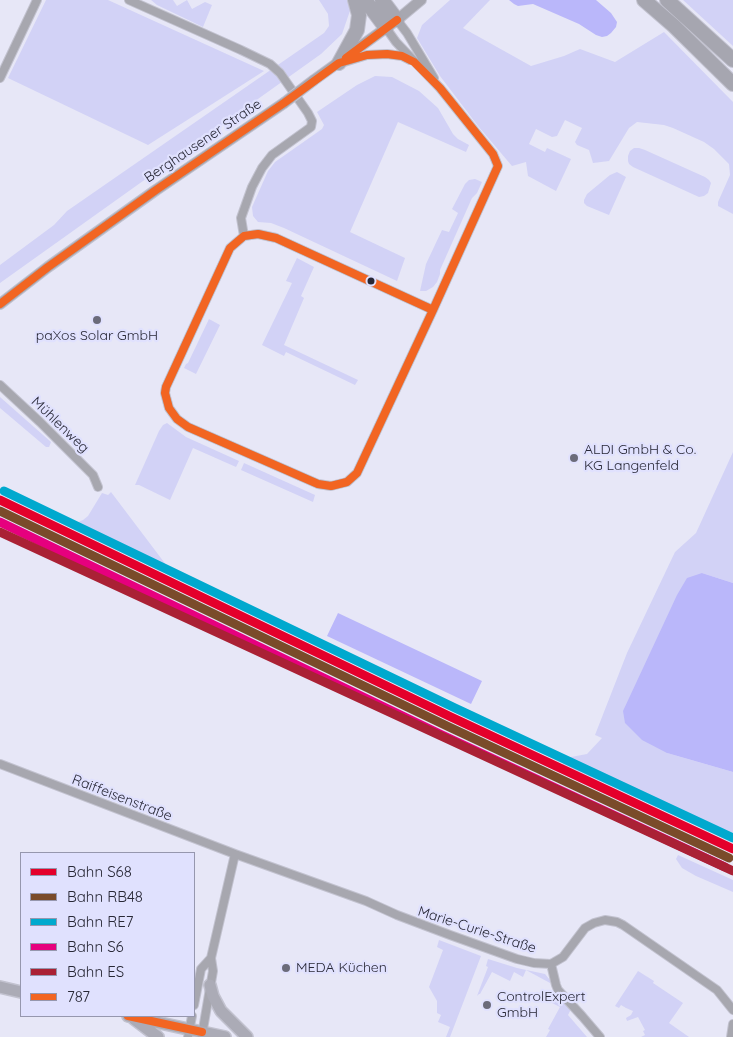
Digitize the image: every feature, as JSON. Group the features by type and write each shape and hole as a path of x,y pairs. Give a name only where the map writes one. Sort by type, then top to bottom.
{"highway":[{"path":"339,63 357,30 359,15 355,0"},
{"path":"365,0 392,24"},
{"path":"382,0 392,24"},
{"path":"644,0 674,26 733,84"},
{"path":"667,0 733,60"}],"main road":[{"name":"Berghausener Straße","path":"0,304 48,266 284,103 392,24 421,0"},
{"path":"210,985 213,996 221,1011 247,1037"},
{"path":"0,988 20,992"},
{"path":"130,1017 158,1037"},
{"path":"132,1017 188,1033 225,1037"}],"street":[{"path":"0,78 37,0"},
{"path":"134,1 270,64 280,72 312,121 309,130 272,155 262,168 252,187 241,218 244,236"},
{"path":"392,24 396,42 440,88 493,154 498,166 433,310 357,473 347,482 331,486 318,484 188,427 177,420 169,408 165,393 166,387 230,248 244,236 258,234 276,238 433,310"},
{"path":"392,24 408,33 440,88"},
{"path":"339,63 367,56 387,54 402,56 414,62"},
{"name":"Mühlenweg","path":"0,385 93,475 98,487"},
{"name":"Raiffeisenstraße","path":"0,764 235,854 366,901 397,915"},
{"path":"202,1034 213,971 211,958 235,854"},
{"name":"Marie-Curie-Straße","path":"397,915 517,959 550,964 563,957 585,928 605,920 617,922 717,990 733,1010"},
{"path":"195,1000 201,969 211,958"},
{"name":"Marie-Curie-Straße","path":"550,964 558,990 600,1037"},
{"path":"188,1033 192,1017"},
{"path":"731,1037 733,1024"}],"shaded area":[{"path":"46,0 108,0 264,71 148,145 8,78"},
{"path":"151,0 173,0 177,6 187,0 192,9 205,2 212,5 203,27 157,5"},
{"path":"319,0 352,0 342,34 321,54 0,283 0,265 54,225 67,211 324,33 329,26 328,14"},
{"path":"450,0 490,0 463,28 531,66 580,49 615,62 664,32 733,102 733,214 718,206 730,175 729,164 704,142 664,125 637,122 629,128 609,161 593,163 589,150 577,145 575,142 582,128 565,120 557,136 552,137 536,129 529,144 545,152 547,148 571,159 556,191 528,176 526,162 512,166 478,126 440,76 417,38 422,25"},
{"path":"683,0 733,0 733,46"},
{"path":"375,76 392,77 419,91 438,108 453,134 469,145 466,152 398,122 350,232 405,258 397,281 284,228 271,223 258,222 253,216 252,207 268,171 275,162 322,129 324,125 317,112 357,85"},
{"path":"634,148 645,150 705,177 711,183 708,193 699,197 633,167 629,164 628,156"},
{"path":"617,172 626,177 609,215 587,206 584,200 587,194 610,175"},
{"path":"475,179 482,182 477,193 472,198 440,270 437,282 426,291 420,291 426,264 442,230 449,232 458,213 452,209 465,184 469,180"},
{"path":"297,258 314,267 301,296 304,298 284,345 358,380 355,385 286,352 284,356 262,345 292,283 286,281"},
{"path":"209,319 220,325 196,374 184,368"},
{"path":"0,397 51,442 49,447 46,447 0,408"},
{"path":"167,423 186,437 239,461 236,467 193,448 170,500 139,485 135,485 159,431"},
{"path":"733,452 733,583 702,573 667,753 733,772 733,842 562,764 571,757 587,754 602,738 595,735 627,653 675,552 696,533"},
{"path":"244,463 315,495 313,502 241,470"},
{"path":"111,492 173,574 68,526 88,516 102,493 108,495"},
{"path":"678,855 733,880 733,892 682,868 676,859"},
{"path":"439,940 481,956 450,1037 446,1037 450,1027 438,1022 441,1015 437,1013 437,1001 429,987 443,950 437,947"},
{"path":"488,959 545,974 550,983 526,970 523,977 514,972 510,981 492,972 477,996 488,967 486,966"},
{"path":"638,971 683,1003 669,1023 689,1037 641,1037 645,1035 643,1031 645,1030 638,1017 627,1021 626,1018 633,1011 621,1005 619,1008 615,1006"},
{"path":"561,998 571,1009 568,1015 587,1037 546,1037 550,1030 548,1029 560,1007 548,1001 549,999 556,1002"}],"water":[{"path":"509,0 596,0 611,13 617,22 616,27 607,36 602,37 579,24 533,4 518,6"},
{"path":"702,573 733,583 733,772 667,753 642,740 625,723 623,711 677,595 687,578"},
{"path":"338,613 482,681 471,704 327,636"}],"rail line":[{"name":"RE7","path":"4,491 455,708 733,838"},
{"name":"S68","path":"0,500 451,717 733,849"},
{"name":"RB48","path":"0,511 447,726 729,858"},
{"name":"S6","path":"0,522 442,735 725,867"},
{"name":"ES","path":"0,532 733,871"}],"transit line":[{"name":"787","path":"346,58 397,20"},
{"name":"787","path":"0,304 48,267 156,190 284,103 339,63 367,55 387,54 402,56 414,62 440,88 493,154 498,166 433,310"},
{"name":"787","path":"258,234 276,238 433,310 357,473 347,482 331,486 318,484 188,427 177,419 169,408 165,393 166,387 230,248 244,236 258,234"},
{"name":"787","path":"133,1017 202,1032"}],"place":[{"name":"paXos Solar GmbH","path":"97,320"},
{"name":"ALDI GmbH & Co. KG Langenfeld","path":"574,458"},
{"name":"MEDA Küchen","path":"286,968"},
{"name":"ControlExpert GmbH","path":"487,1005"}]}
